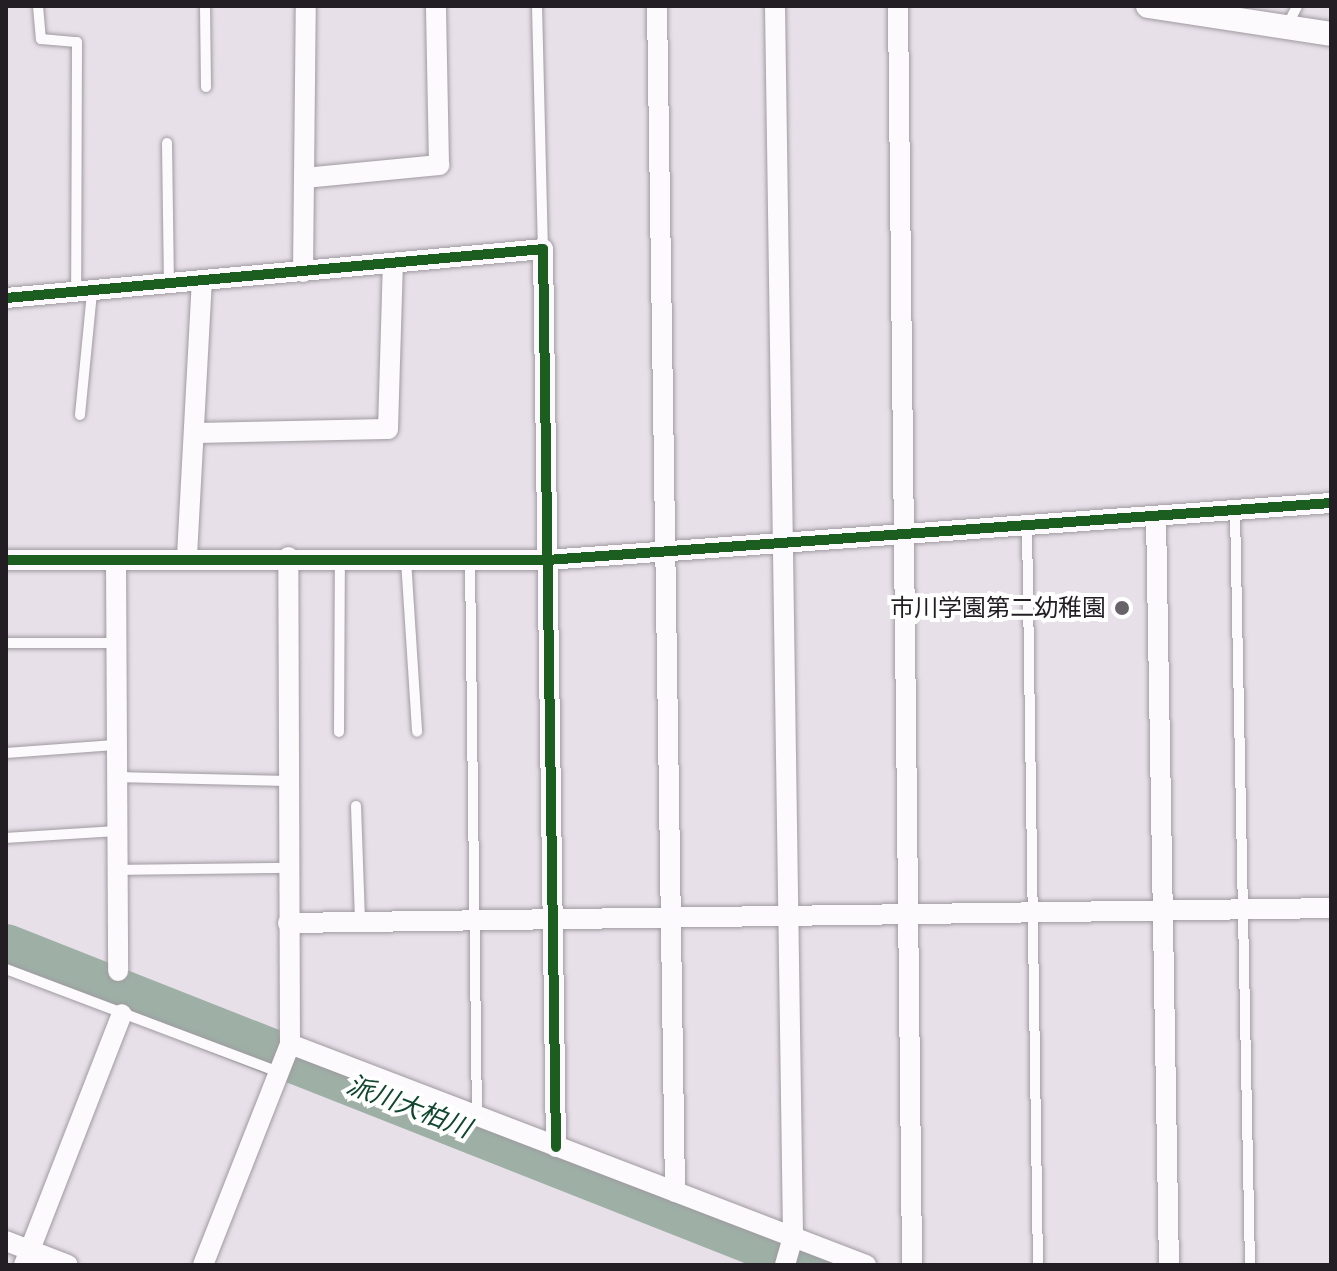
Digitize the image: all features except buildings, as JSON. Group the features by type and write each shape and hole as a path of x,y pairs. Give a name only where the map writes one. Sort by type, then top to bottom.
{"street":[{"path":"303,272 306,6"},
{"path":"304,178 439,165 436,6"},
{"path":"657,6 675,1192"},
{"path":"775,6 793,1237 785,1265"},
{"path":"898,6 912,1265"},
{"path":"1148,6 1292,17 1331,34"},
{"path":"6,298 202,283 543,249 556,1147"},
{"path":"194,433 388,429 393,263"},
{"path":"187,556 202,283"},
{"path":"6,560 116,560 187,556 547,560 1331,503"},
{"path":"1156,516 1169,1265"},
{"path":"203,1265 290,1044 288,557"},
{"path":"116,560 118,971"},
{"path":"288,923 1331,908"},
{"path":"27,1258 122,1014"},
{"path":"290,1044 866,1265"},
{"path":"6,1241 27,1258 68,1265"}],"lane":[{"path":"38,6 41,39 77,42 84,292 80,415"},
{"path":"205,6 206,87"},
{"path":"537,6 543,249"},
{"path":"167,143 169,286"},
{"path":"1235,511 1250,1265"},
{"path":"1027,525 1038,1265"},
{"path":"339,732 340,558"},
{"path":"406,560 417,732"},
{"path":"470,561 472,920 477,1117"},
{"path":"6,643 115,643"},
{"path":"6,753 115,745"},
{"path":"115,777 288,781"},
{"path":"356,806 360,922"},
{"path":"6,838 116,831"},
{"path":"116,870 288,868"},
{"path":"6,969 279,1073"}],"waterway":[{"name":"派川大柏川","path":"6,947 812,1265"}],"cycle path":[{"path":"6,298 543,249 556,1147"},
{"path":"6,560 547,560 1331,503"}],"place":[{"name":"市川学園第二幼稚園","path":"1122,608"}]}
